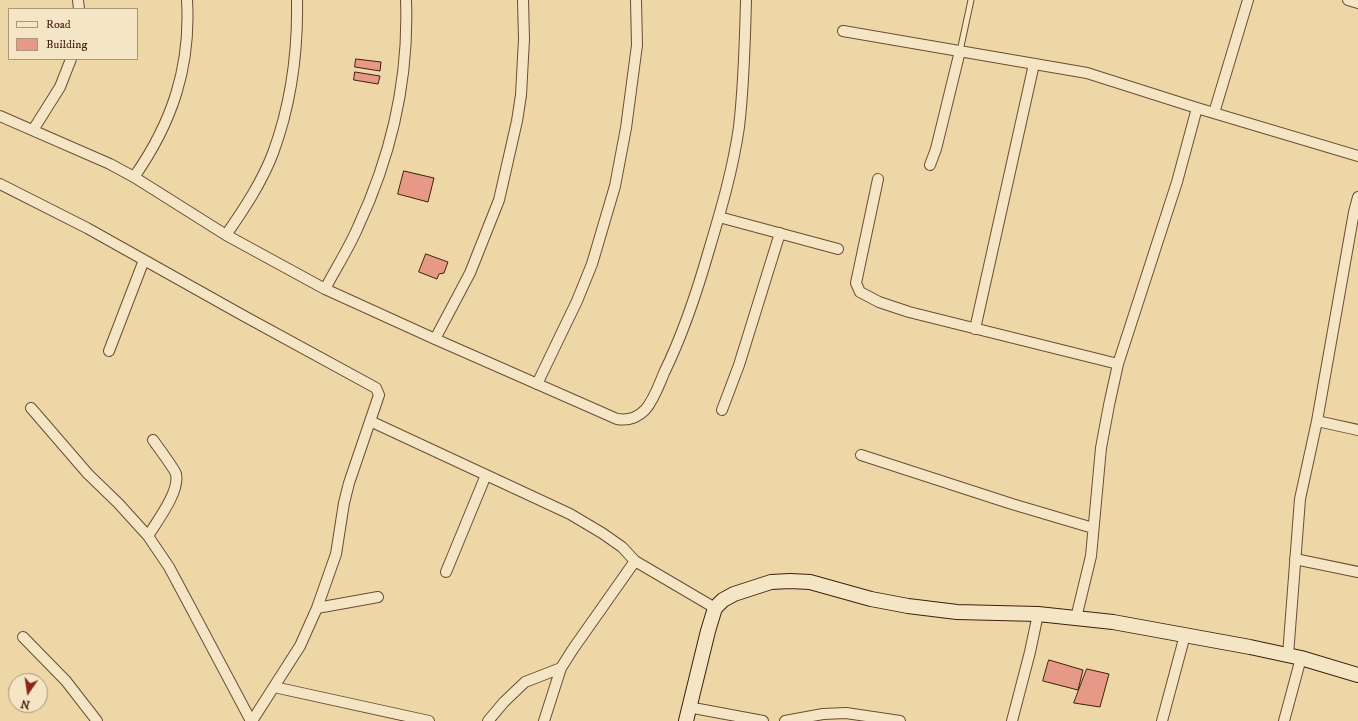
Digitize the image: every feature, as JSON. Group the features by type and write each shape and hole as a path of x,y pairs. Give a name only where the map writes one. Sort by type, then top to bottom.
{"street":[{"path":"134,177 148,158 166,122 180,84 187,39 187,0"},
{"path":"226,235 254,192 273,153 289,94 293,71 297,0"},
{"path":"325,289 358,228 379,178 389,146 395,123 407,40 406,0"},
{"path":"435,339 470,273 499,200 517,121 521,95 524,39 523,0"},
{"path":"537,384 578,301 592,264 616,186 626,128 637,46 636,0"},
{"path":"0,116 110,164 134,177 226,235 325,289 617,419 625,420 631,419 644,411 675,351 719,218 732,168 739,126 745,42 746,0"},
{"path":"1214,113 1248,0"},
{"path":"1348,0 1358,3"},
{"path":"843,31 1087,73 1197,108 1358,156"},
{"path":"930,165 936,149 960,50"},
{"path":"33,130 60,87 71,60"},
{"path":"975,329 1034,64"},
{"path":"1076,618 1091,556 1101,448 1118,364 1177,182 1197,108"},
{"path":"878,180 856,283 860,292 874,300 894,307 975,329 1118,364"},
{"path":"0,184 87,228 376,388 379,395 348,483 336,554 317,608 300,646 251,721 169,567 148,536 118,503 88,474 31,408"},
{"path":"1284,721 1294,657 1295,559 1300,499 1317,421 1354,212 1358,197"},
{"path":"719,218 838,249"},
{"path":"722,410 739,365 780,233"},
{"path":"109,351 144,260"},
{"path":"370,421 570,514 622,547 635,561 715,608"},
{"path":"1317,421 1358,430"},
{"path":"148,536 173,493 176,485 176,474 153,440"},
{"path":"861,455 1012,504 1093,528"},
{"path":"446,572 486,475"},
{"path":"1295,559 1358,572"},
{"path":"544,721 561,668 635,561"},
{"path":"686,721 688,707 715,608 723,600 752,587 771,582 810,582 871,599 908,606 957,612 1038,614 1112,622 1294,657 1358,675"},
{"path":"317,608 378,597"},
{"path":"1012,721 1038,614"},
{"path":"1162,721 1185,635"},
{"path":"23,636 66,681 97,721"},
{"path":"488,721 504,702 525,682 561,668"},
{"path":"274,687 429,721"},
{"path":"688,707 763,721"},
{"path":"785,721 823,714 846,713 900,721"}],"lane":[{"path":"960,50 971,0"}],"building":[{"path":"356,59 381,62 380,71 355,67"},
{"path":"355,72 380,76 378,84 354,80"},
{"path":"404,171 434,178 428,202 398,194"},
{"path":"426,254 448,262 444,273 439,274 437,279 419,272"},
{"path":"1049,660 1083,670 1078,690 1043,681"},
{"path":"1087,669 1109,674 1100,707 1074,703"}]}
